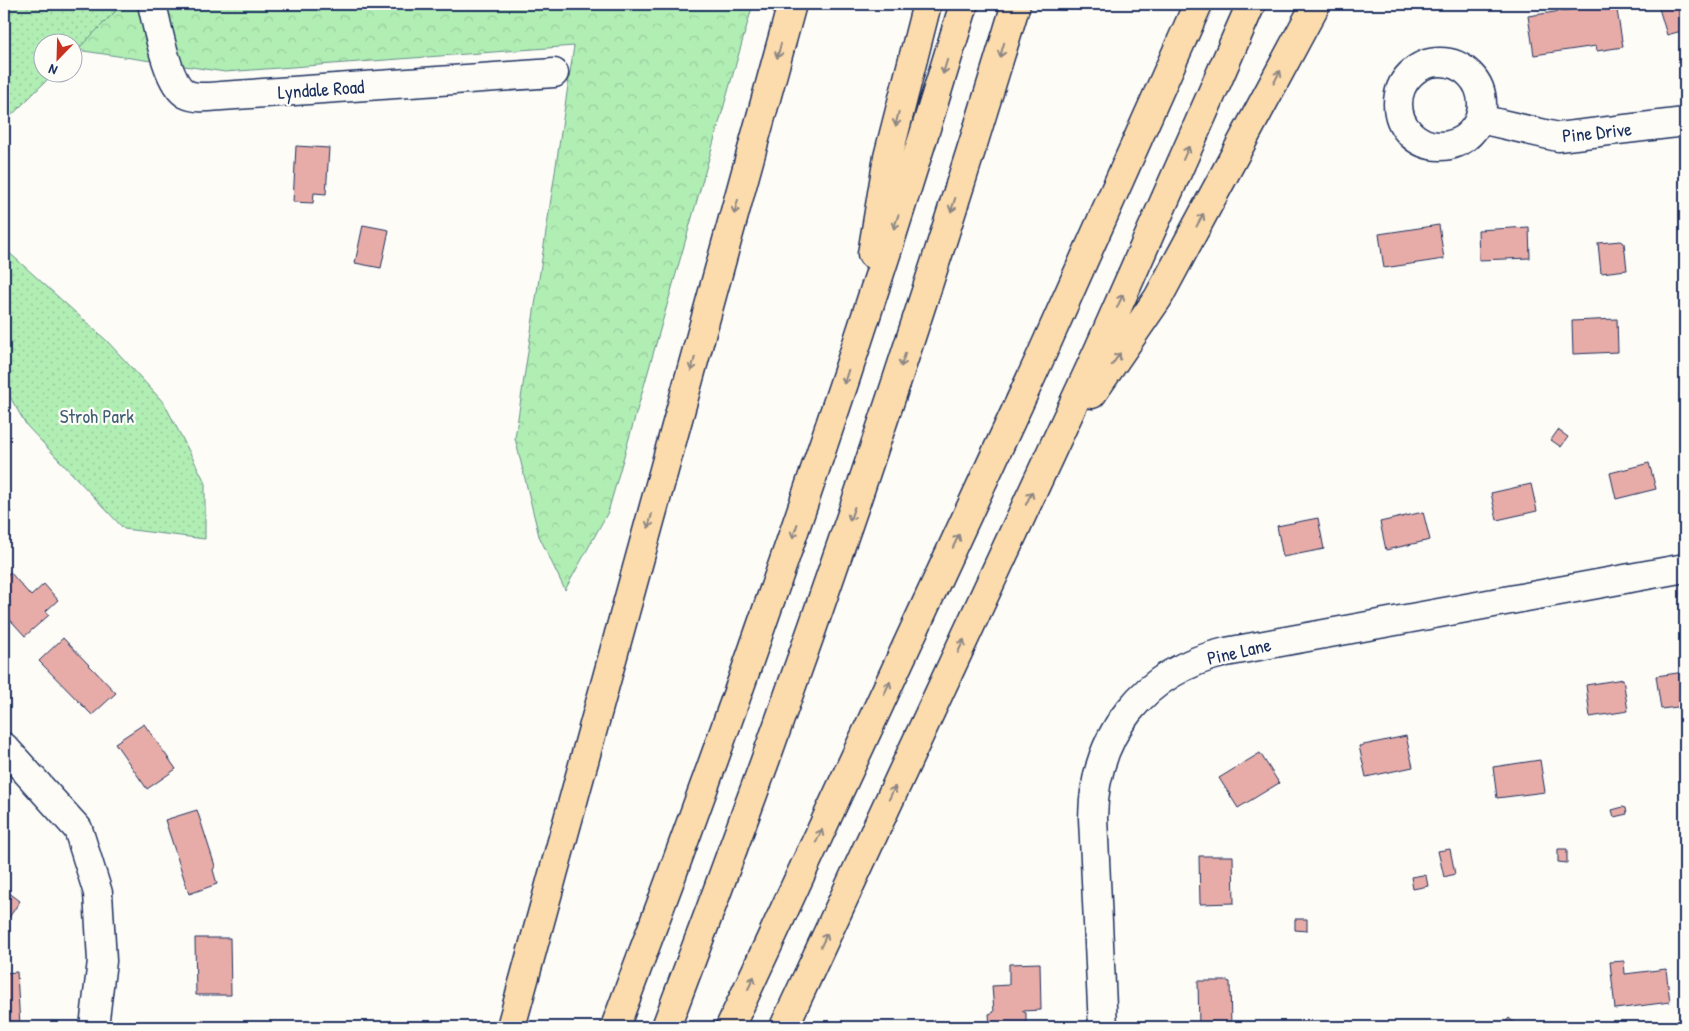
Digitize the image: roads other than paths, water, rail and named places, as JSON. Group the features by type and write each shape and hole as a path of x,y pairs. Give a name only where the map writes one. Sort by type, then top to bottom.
{"highway":[{"path":"511,1027 792,4"},
{"path":"862,330 888,157 927,4"},
{"path":"615,1027 743,678 829,430 964,4"},
{"path":"666,1027 737,838 834,569 912,332 1016,4"},
{"path":"730,1027 1037,365 1198,4"},
{"path":"784,1027 1149,236 1251,4"},
{"path":"1048,456 1158,298 1316,4"}],"street":[{"name":"Lyndale Road","path":"152,4 172,78 180,90 194,96 221,96 554,73"},
{"name":"Pine Drive","path":"1480,119 1558,137 1685,122"},
{"name":"Pine Lane","path":"1103,1027 1093,818 1095,785 1101,761 1110,738 1129,710 1152,687 1179,668 1226,652 1685,568"},
{"path":"4,747 78,829 98,893 102,961 94,1027"}],"park label":[{"name":"Stroh Park","path":"97,416"}]}
